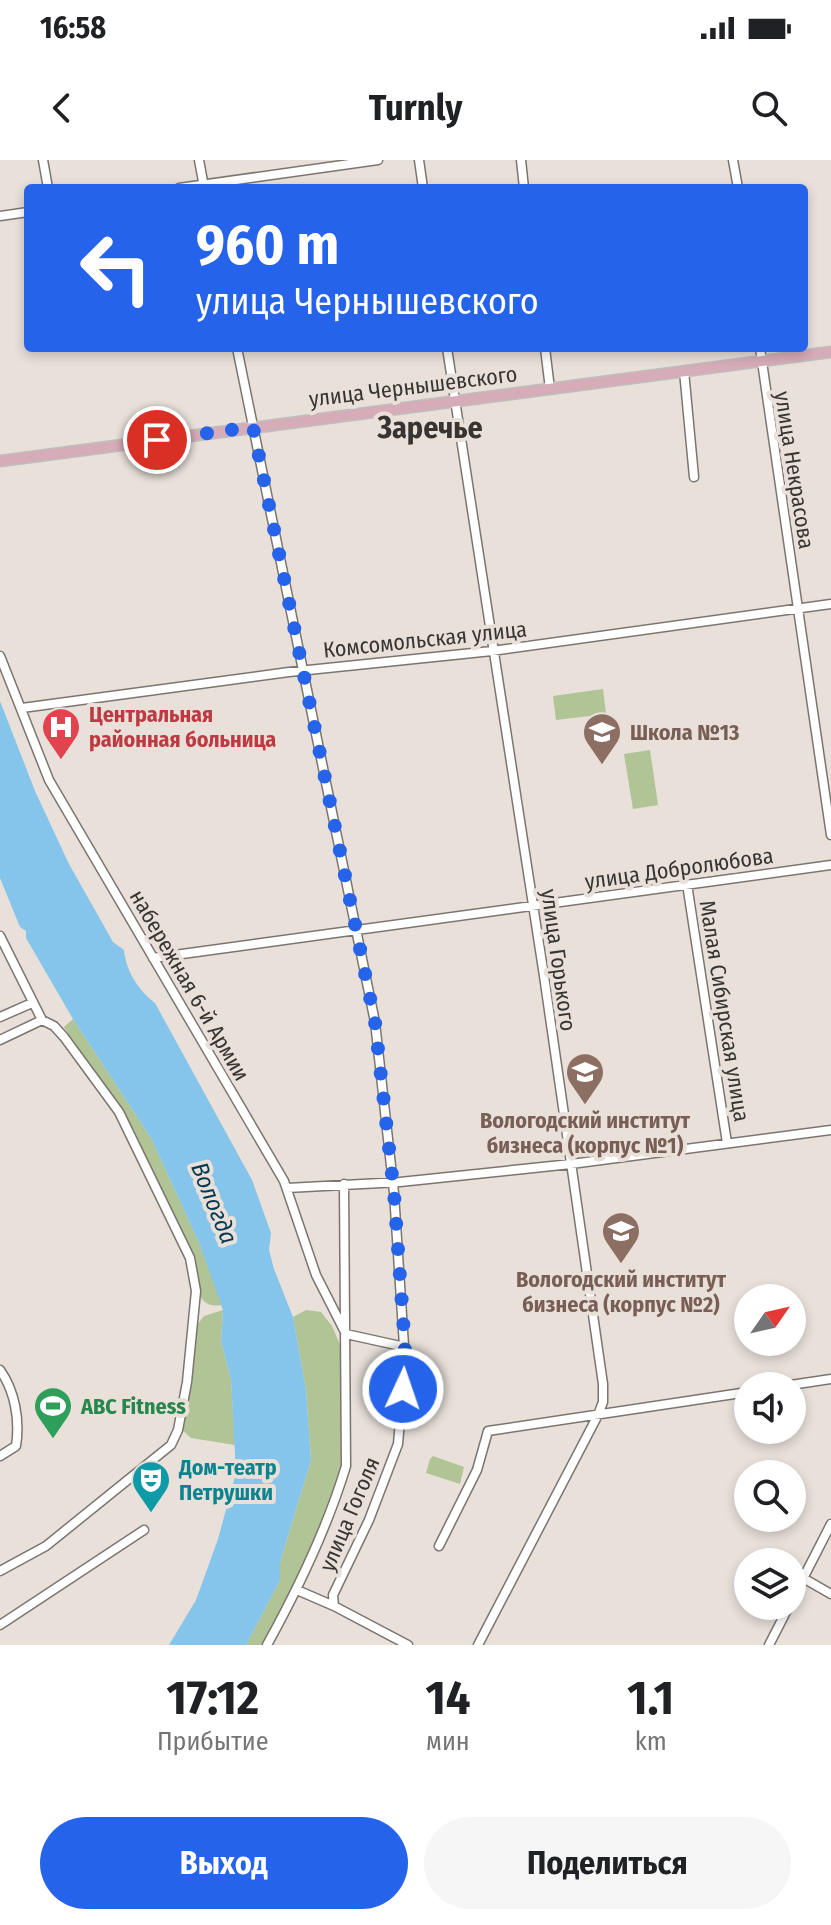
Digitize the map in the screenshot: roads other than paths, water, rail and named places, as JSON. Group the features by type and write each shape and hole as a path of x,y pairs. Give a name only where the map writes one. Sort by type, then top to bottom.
{"main road":[{"name":"улица Чернышевского","path":"0,461 831,352"}],"street":[{"path":"43,160 47,184"},
{"path":"199,160 204,184"},
{"path":"217,184 378,160"},
{"path":"419,160 422,184"},
{"path":"521,160 524,184"},
{"path":"733,160 737,184"},
{"path":"0,216 24,213"},
{"name":"улица Гоголя","path":"238,352 375,1022 393,1183 405,1347 398,1444 369,1520 333,1595 334,1606"},
{"name":"улица Горького","path":"448,352 603,1384 603,1402 598,1415 478,1645"},
{"path":"545,352 550,389"},
{"name":"улица Некрасова","path":"760,352 831,835"},
{"path":"684,371 694,477"},
{"name":"Комсомольская улица","path":"22,708 302,671 492,651 831,604"},
{"name":"набережная 6-й Армии","path":"0,656 49,780 287,1188 316,1275 346,1334"},
{"name":"улица Добролюбова","path":"153,958 831,865"},
{"name":"Малая Сибирская улица","path":"687,884 727,1143"},
{"path":"0,936 42,1020 54,1026 64,1037 119,1112 190,1258 196,1279 187,1382 176,1439 46,1546 0,1571"},
{"path":"0,1017 32,1003"},
{"path":"0,1040 42,1020"},
{"path":"287,1188 393,1183 571,1164 831,1130"},
{"name":"набережная 6-й Армии","path":"267,1645 297,1590 333,1508 346,1466 344,1184"},
{"path":"346,1334 405,1347"},
{"path":"0,1370 11,1385 19,1430 16,1446 0,1456"},
{"path":"806,1383 831,1379"},
{"path":"439,1546 477,1470 488,1431 734,1394"},
{"path":"806,1572 831,1524"},
{"path":"0,1625 144,1530"},
{"path":"806,1580 831,1594"},
{"path":"297,1590 408,1645"},
{"path":"769,1645 782,1620"}],"water":[{"name":"Вологда","path":"0,701 35,791 69,864 113,942 124,950 134,980 155,1003 252,1180 271,1233 269,1250 274,1269 293,1317 306,1390 311,1460 280,1562 280,1580 246,1645 169,1645 196,1600 218,1539 236,1473 231,1380 221,1341 223,1310 200,1245 151,1138 73,1019 26,938 26,931 20,927 0,878"}],"place":[{"name":"Центральная районная больница","path":"61,761"},
{"name":"Школа №13","path":"602,766"},
{"name":"Вологодский институт бизнеса (корпус №1)","path":"585,1106"},
{"name":"Вологодский институт бизнеса (корпус №2)","path":"621,1265"},
{"name":"ABC Fitness","path":"53,1440"},
{"name":"Дом-театр Петрушки","path":"151,1514"}],"district":[{"name":"Заречье","path":"430,428"}]}
